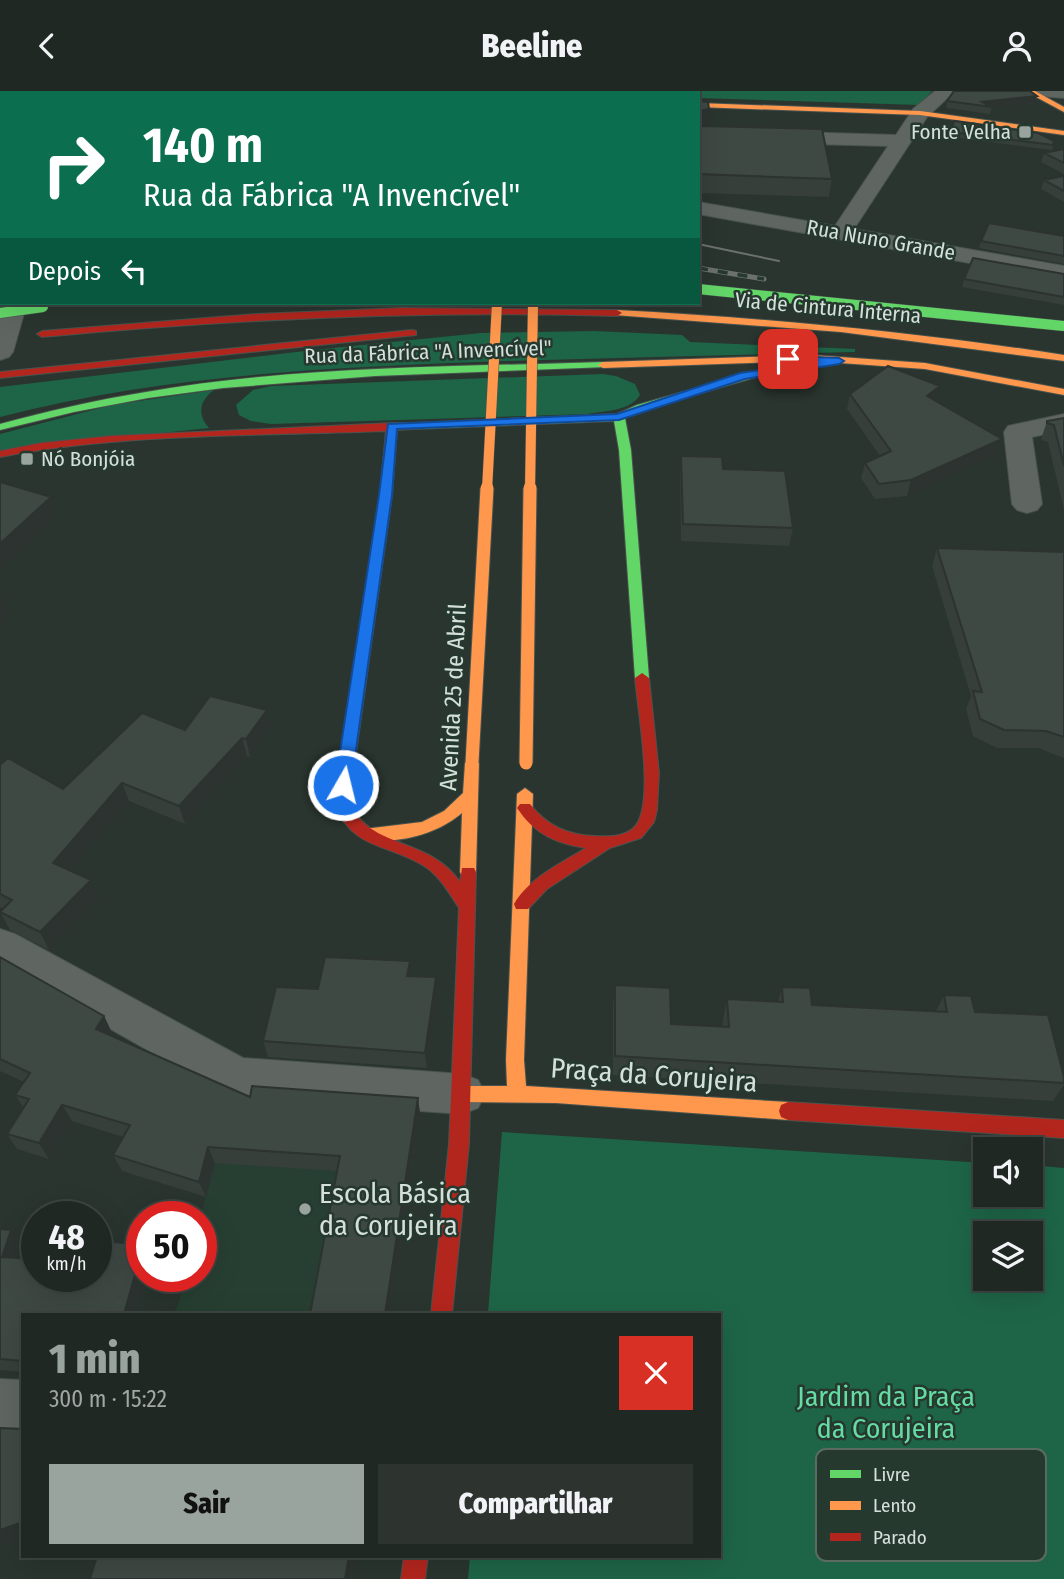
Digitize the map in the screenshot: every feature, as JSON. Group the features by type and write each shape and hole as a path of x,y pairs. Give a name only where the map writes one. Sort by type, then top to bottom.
{"main road":[{"path":"1029,91 1064,110"},
{"path":"700,105 920,113 1064,133"},
{"name":"Via de Cintura Interna","path":"700,289 1000,317 1064,327"},
{"name":"Avenida 25 de Abril","path":"462,1094 470,795 497,305"},
{"path":"517,1093 515,1061 525,808 533,305"},
{"path":"0,313 49,307"},
{"name":"Via de Cintura Interna","path":"0,339 120,325 275,314 415,309 588,310 893,333 1064,358"},
{"path":"485,327 607,323 653,315"},
{"path":"0,375 432,331"},
{"name":"Rua da Fábrica \"A Invencível\"","path":"0,427 61,409 263,381 786,359 925,366 1064,392"},
{"name":"Rua da Fábrica \"A Invencível\"","path":"0,454 75,442 233,426 392,426 619,417 641,407 744,376 839,361"},
{"name":"Rua da Fábrica \"A Invencível\"","path":"594,367 623,369 645,384 641,407"},
{"name":"Rua da Fábrica \"A Invencível\"","path":"222,403 227,396 240,388 263,381"},
{"path":"525,808 538,825 557,835 606,843 629,839 639,833 647,818 651,793 625,450 619,417"},
{"path":"392,426 386,495 343,785 343,812 354,827 400,851 429,861 452,885 467,908"},
{"path":"364,832 401,835 424,829 453,815 470,795"},
{"path":"522,904 548,879 606,843"},
{"name":"Praça da Corujeira","path":"462,1094 517,1093 1064,1129"},
{"path":"442,1313 462,1094"},
{"path":"413,1579 416,1558"}],"street":[{"path":"841,233 920,113 946,91"},
{"path":"1039,91 1064,93"},
{"path":"700,135 901,141"},
{"name":"Rua Nuno Grande","path":"700,208 1064,273"},
{"path":"0,352 14,305"},
{"path":"1027,504 1017,432 1064,422"},
{"path":"0,946 237,1078 462,1094"},
{"path":"0,1406 21,1407"}],"shaded area":[{"name":"Escola Básica da Corujeira","path":"231,1102 420,1115 391,1313 175,1313 181,1292 217,1292 217,1201 205,1201"}],"green space":[{"path":"700,91 932,91 919,105 700,98"},
{"path":"594,331 682,335 690,342 855,349 855,352 479,362 298,371 118,392 0,417 0,387 481,333"},
{"path":"602,374 616,376 635,384 640,395 623,407 587,414 271,424 251,421 239,415 236,405 253,390 271,386"},
{"path":"214,390 201,408 209,428 0,450 0,434 112,405"},
{"name":"Jardim da Praça da Corujeira","path":"502,1132 973,1162 973,1207 1043,1207 1043,1166 1064,1168 1064,1579 468,1579 470,1558 721,1558 721,1313 488,1313"}],"building":[{"path":"954,91 1030,91 1037,96 982,102 992,107 947,101"},
{"path":"700,101 708,102 709,109 700,111"},
{"path":"954,121 1038,133 1054,141 1053,145 951,132"},
{"path":"700,126 822,129 832,179 700,174"},
{"path":"1064,149 1064,163 1044,153"},
{"path":"1064,176 1064,191 1044,180"},
{"path":"989,223 1064,236 1064,256 981,241"},
{"path":"973,258 1064,274 1064,297 964,279"},
{"path":"888,366 940,386 927,396 1002,439 911,480 879,484 865,463 891,451 850,394"},
{"path":"1064,418 1064,466 1054,425 1047,421"},
{"path":"681,456 722,457 723,469 785,471 793,528 683,524"},
{"path":"0,482 51,497 0,543"},
{"path":"937,548 1064,552 1064,737 1046,731 1004,730 980,719 973,691 982,692"},
{"path":"210,696 267,710 246,739 242,738 179,806 122,783 53,863 91,880 40,932 0,912 12,900 0,894 0,765 8,758 63,789 142,713 185,730"},
{"path":"0,957 104,1016 96,1029 250,1097 252,1086 418,1098 385,1313 310,1313 340,1156 208,1147 199,1182 113,1155 130,1125 62,1105 39,1143 7,1134 29,1099 15,1095 30,1073 0,1059"},
{"path":"325,957 410,961 407,976 436,977 425,1053 263,1041 276,987 318,989"},
{"path":"615,985 670,988 671,1024 729,1027 727,999 783,1002 782,987 810,988 812,1005 947,1012 944,995 971,996 975,1012 1048,1015 1064,1083 615,1056"},
{"path":"0,1229 11,1230 2,1257 21,1258 21,1292 112,1292 112,1242 126,1243 126,1292 130,1292 124,1313 21,1313 21,1361 0,1359"},
{"path":"0,1428 21,1429 21,1523 0,1530"},
{"path":"96,1558 349,1558 345,1579 90,1579"}],"tram line":[{"path":"700,244 779,261"}],"railway":[{"path":"700,268 764,279"}],"traffic: fast":[{"path":"700,289 1064,326"},
{"path":"0,313 43,307"},
{"path":"0,427 73,408 223,384 375,373 603,365"},
{"path":"414,426 619,417 641,407 756,374"},
{"path":"619,417 625,450 642,678"}],"traffic: slow":[{"path":"1029,91 1064,110"},
{"path":"700,105 920,113 1064,133"},
{"path":"472,763 497,305"},
{"path":"526,763 533,305"},
{"path":"617,313 841,329 1064,358"},
{"path":"603,365 812,358 925,366 1064,392"},
{"path":"468,872 472,763"},
{"path":"517,1093 515,1060 525,794"},
{"path":"370,833 426,827 449,815 470,795"},
{"path":"462,1094 556,1095 788,1111"}],"traffic: jam":[{"path":"42,334 329,313 473,310 617,313"},
{"path":"0,375 412,333"},
{"path":"392,426 386,495 341,803 347,817 366,835 435,865 451,882 467,908"},
{"path":"0,454 41,446 111,439 414,426"},
{"path":"525,808 538,823 552,833 579,841 621,841 641,829 650,810 651,793 650,752 642,678"},
{"path":"522,904 541,884 606,843"},
{"path":"442,1313 459,1144 468,872"},
{"path":"788,1111 1064,1129"},
{"path":"413,1579 416,1558"}],"place":[{"name":"Fonte Velha","path":"1025,132"},
{"name":"Nó Bonjóia","path":"27,459"},
{"name":"Escola Básica da Corujeira","path":"305,1209"}],"route":[{"path":"343,785 386,495 392,426 619,417 641,407 744,376 839,361 788,359"}]}
